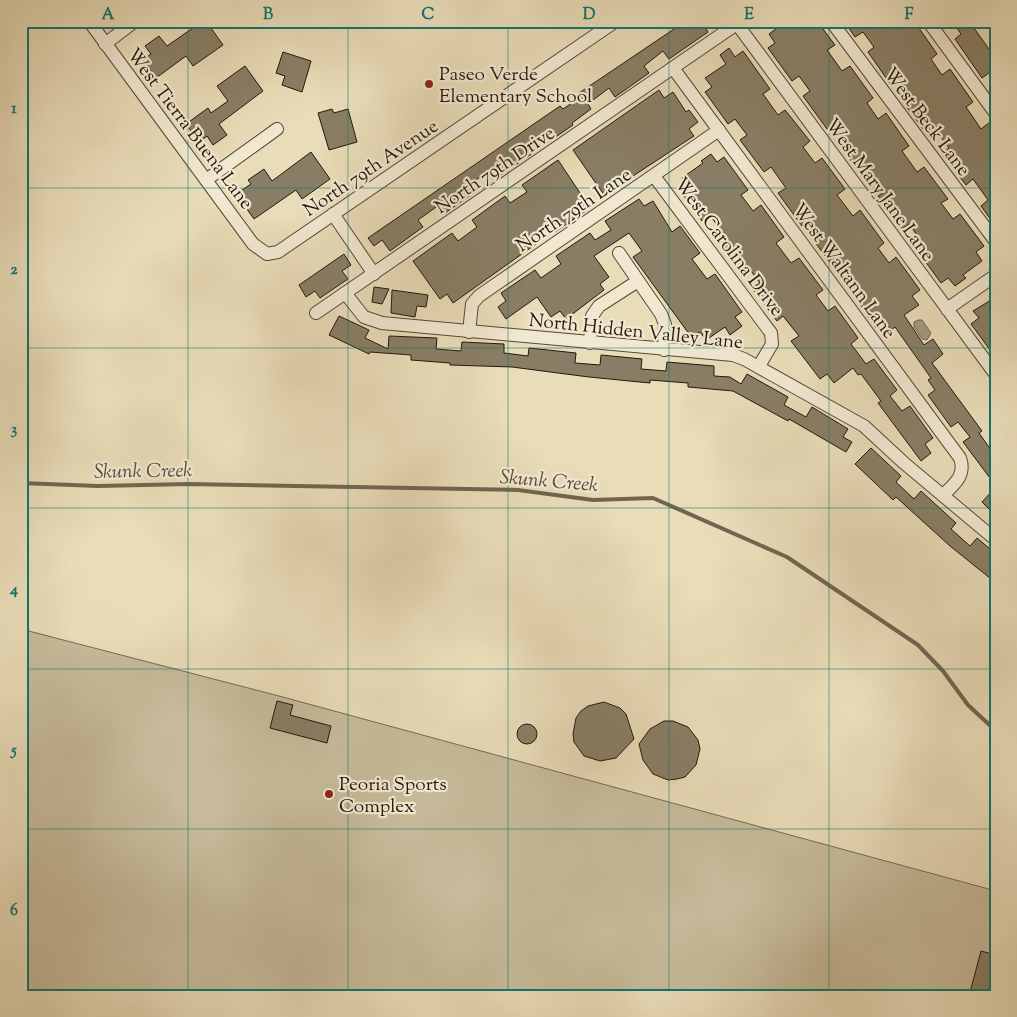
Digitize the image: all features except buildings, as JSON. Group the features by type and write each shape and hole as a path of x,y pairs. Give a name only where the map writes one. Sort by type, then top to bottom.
{"street":[{"name":"West Tierra Buena Lane","path":"89,21 253,244 267,254"},
{"path":"105,44 135,21"},
{"name":"North 79th Avenue","path":"267,254 278,252 616,21"},
{"name":"West Beck Lane","path":"832,21 996,242"},
{"path":"928,21 996,114"},
{"name":"North 79th Drive","path":"316,313 739,23"},
{"name":"West Mary Jane Lane","path":"739,23 996,375"},
{"name":"West Waltann Lane","path":"673,68 960,458 963,466 961,476 943,495"},
{"path":"206,180 277,128"},
{"name":"North 79th Lane","path":"469,332 472,304 479,296 719,130"},
{"name":"West Carolina Drive","path":"654,176 771,333 772,344 759,366"},
{"path":"333,214 374,274"},
{"path":"619,254 661,314 665,324 664,350"},
{"path":"947,309 996,274"},
{"path":"590,343 592,316 599,306 638,281"},
{"name":"North Hidden Valley Lane","path":"345,294 364,316 382,323 732,356 759,366 864,426 996,540"}],"shaded area":[{"path":"922,320 931,333 927,340 922,339 914,327 914,322"},
{"name":"Peoria Sports Complex","path":"21,629 279,696 996,891 996,996 21,996"}],"waterway":[{"name":"Skunk Creek","path":"21,483 98,486 188,484 518,490 593,500 653,498 787,557 918,645 943,671 968,705 996,731"}],"place":[{"name":"Paseo Verde Elementary School","path":"429,84"},
{"name":"Peoria Sports Complex","path":"329,794"}]}
